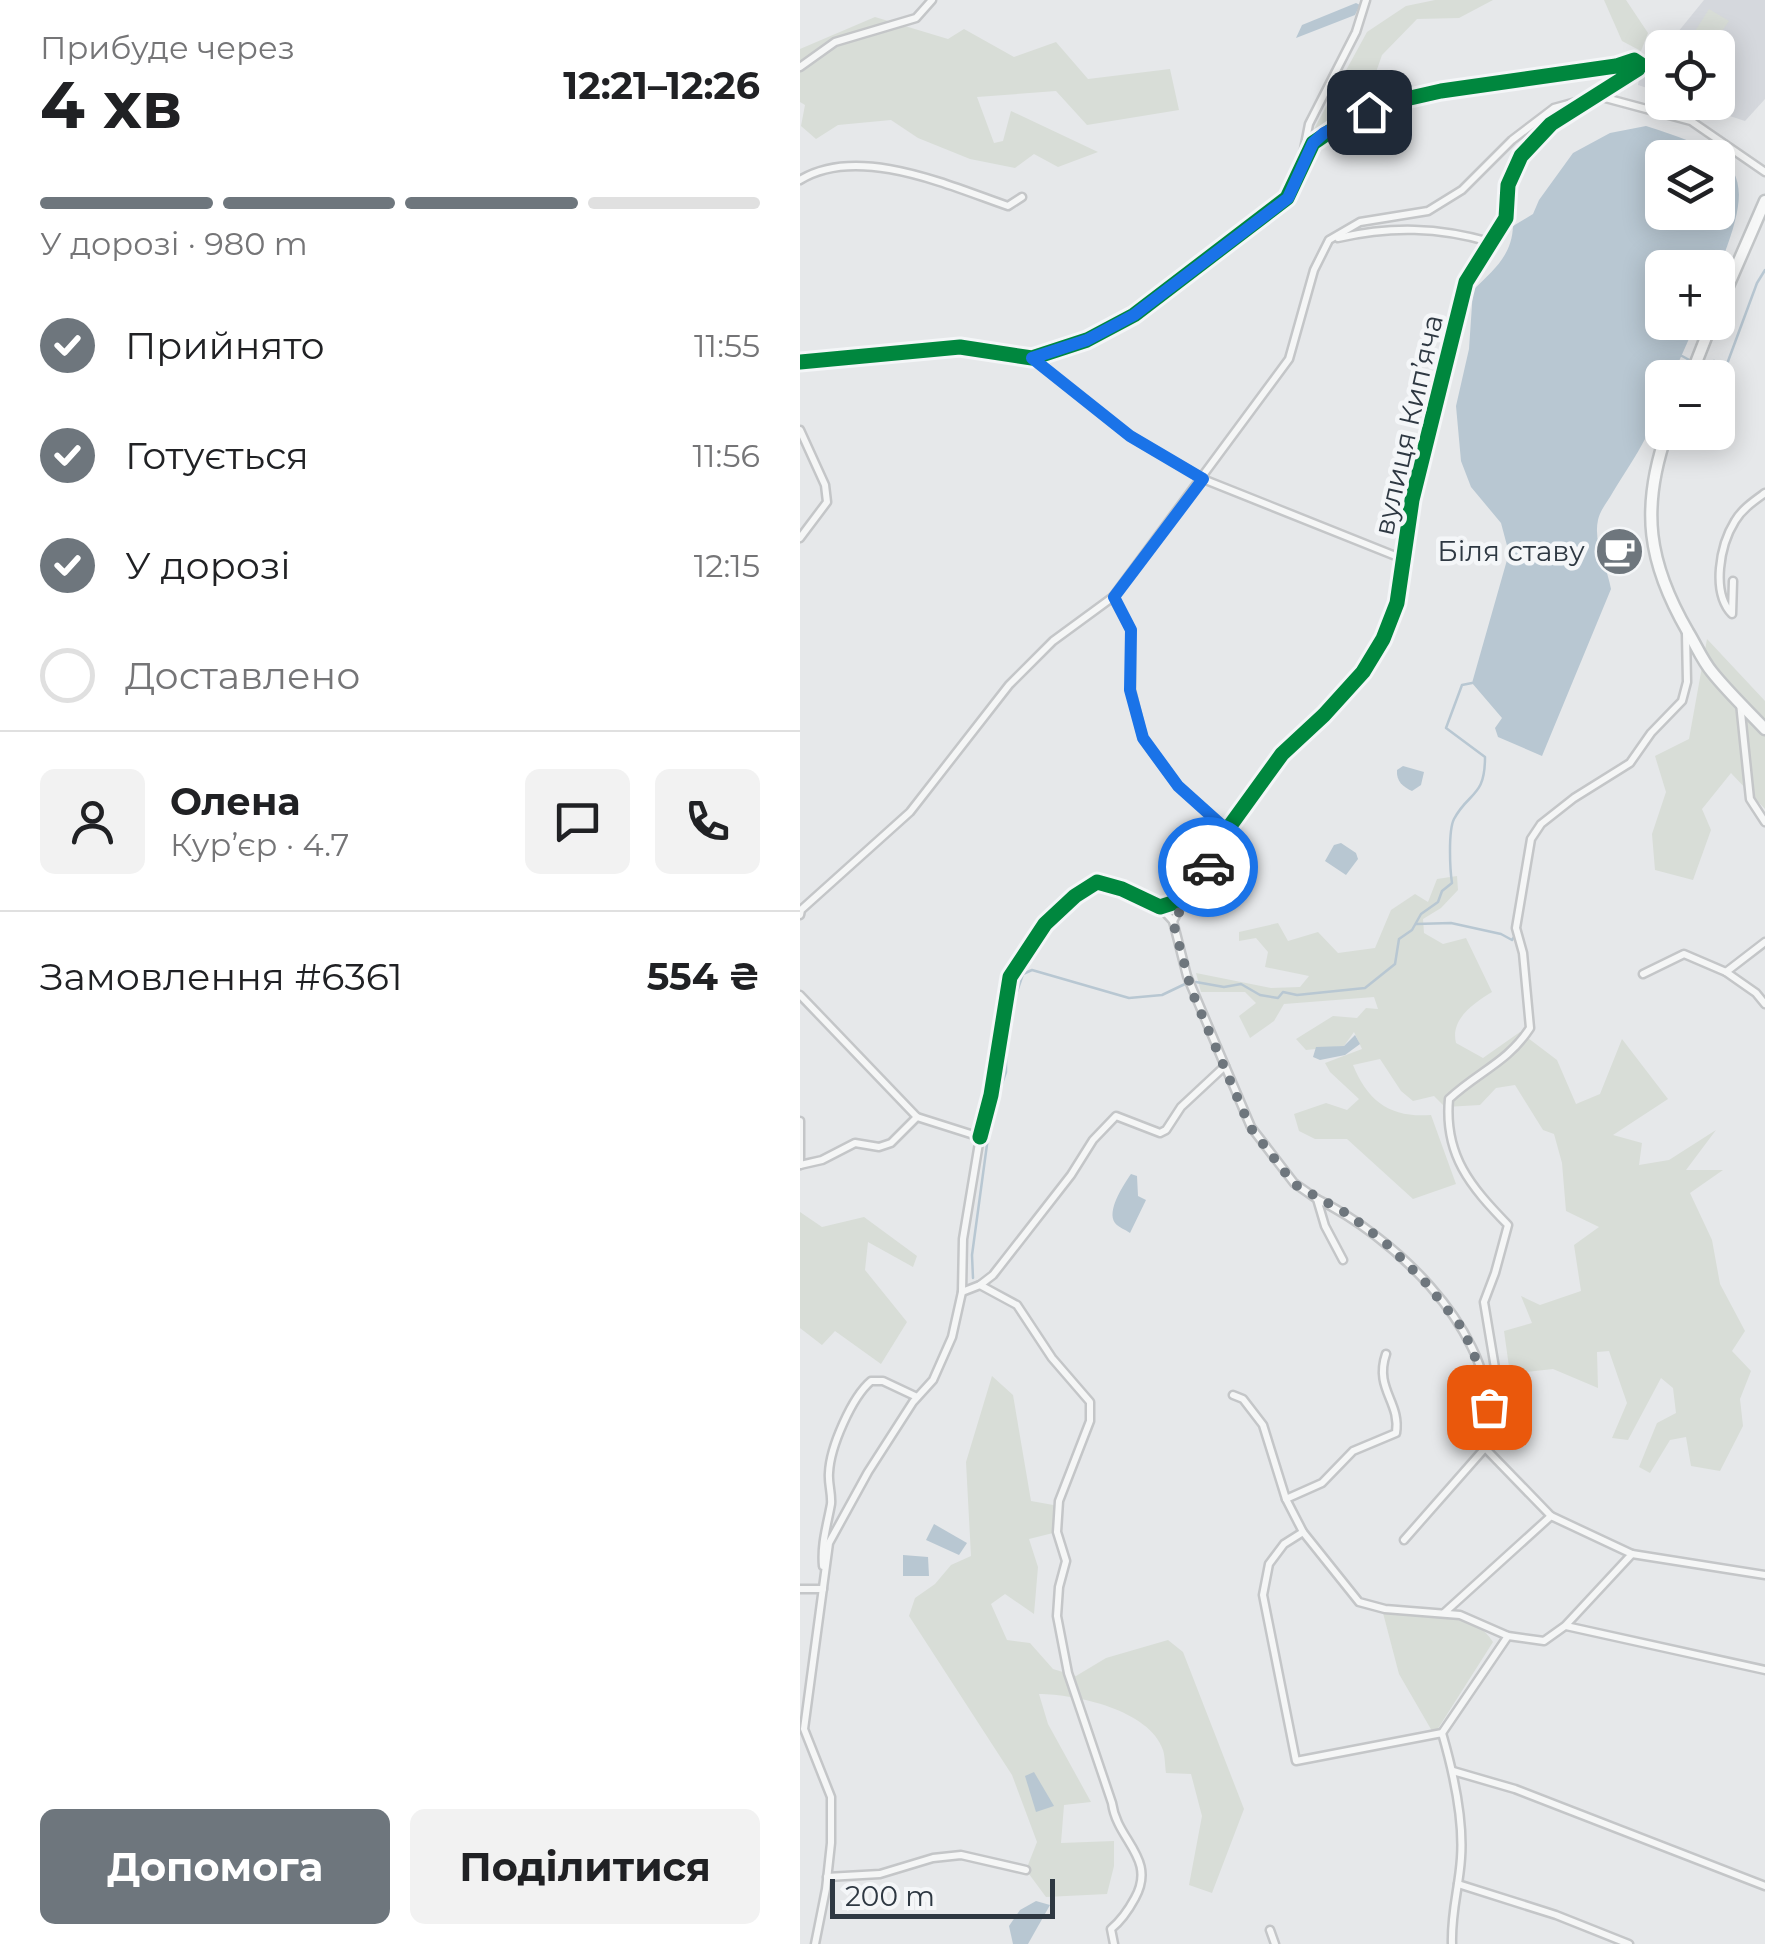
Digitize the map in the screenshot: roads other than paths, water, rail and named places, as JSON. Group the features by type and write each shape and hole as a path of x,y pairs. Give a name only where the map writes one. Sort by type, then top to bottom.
{"main road":[{"path":"1735,271 1765,201"},
{"path":"1660,450 1654,468 1651,538 1666,594 1710,670 1765,729"}],"street":[{"path":"800,67 835,42 916,18 932,0"},
{"path":"1298,178 1309,124 1356,32 1366,0"},
{"path":"800,362 960,346 1032,358 1087,340 1134,315 1288,198 1313,143 1324,133 1397,102 1441,91 1616,66 1634,60 1640,64 1598,96 1554,108 1512,140 1462,190 1428,211 1360,222 1329,240 1314,270 1289,360 1114,597 1054,641 1009,685 910,812 800,912"},
{"path":"1598,96 1691,122 1765,172"},
{"name":"вулиця Кипʼяча","path":"1173,922 1210,866 1227,830 1282,754 1364,672 1383,638 1398,604 1412,500 1466,282 1506,218 1508,185 1521,156 1551,124 1598,96"},
{"path":"802,178 843,168 881,166 1008,206 1022,197"},
{"path":"1329,240 1401,228 1454,231 1490,242"},
{"path":"1032,358 1130,436 1203,479 1402,559"},
{"path":"800,430 825,485 826,502 800,538"},
{"path":"1734,581 1732,614 1727,610 1720,585 1722,551 1734,522 1765,493"},
{"path":"1114,597 1131,630 1130,690 1143,738 1178,786 1227,830"},
{"path":"1489,1414 1498,1399 1498,1386 1484,1302 1508,1224 1460,1166 1447,1121 1450,1099 1472,1078 1516,1050 1530,1028 1516,928 1530,839 1541,824 1574,798 1630,763 1650,732 1682,702 1687,682 1686,628"},
{"path":"1740,702 1750,799 1765,822"},
{"path":"814,1944 828,1877 832,1797 804,1730 830,1543 868,1472 933,1380 952,1336 962,1292 963,1239 1010,976 1044,924 1096,882 1160,907 1173,922 1187,976 1250,1127 1294,1184 1351,1216 1389,1246 1463,1329 1483,1376 1489,1414 1485,1448 1404,1540"},
{"path":"1160,907 1185,899"},
{"path":"1726,972 1765,942"},
{"path":"1643,974 1684,954 1726,972 1756,992 1765,1004"},
{"path":"800,999 917,1117 980,1136"},
{"path":"962,1292 993,1275 1071,1175 1093,1140 1116,1116 1160,1133 1180,1107 1225,1066"},
{"path":"800,1122 800,1164 822,1160 855,1143 879,1147 891,1143 917,1117"},
{"path":"1317,1199 1325,1226 1343,1260"},
{"path":"980,1285 1017,1305 1090,1402 1090,1421 1059,1501 1058,1532 1066,1562 1059,1587 1058,1616 1068,1673 1112,1803 1115,1823 1142,1864 1142,1885 1123,1919 1110,1929 1114,1944"},
{"path":"1286,1499 1322,1483 1353,1450 1396,1433 1398,1422 1380,1371 1386,1354"},
{"path":"824,1577 821,1546 832,1499 830,1458 859,1392 871,1381 883,1381 917,1398"},
{"path":"1233,1396 1243,1399 1264,1425 1286,1499 1303,1532 1358,1602 1385,1609 1460,1615 1508,1636 1544,1640 1565,1626 1632,1554"},
{"path":"1485,1448 1551,1516 1632,1554 1765,1575"},
{"path":"1444,1613 1551,1516"},
{"path":"1303,1532 1284,1544 1269,1564 1263,1595 1296,1762 1442,1732 1508,1636"},
{"path":"800,1589 822,1588"},
{"path":"1565,1626 1765,1670"},
{"path":"1442,1732 1453,1771 1462,1852 1451,1911 1452,1944"},
{"path":"1453,1771 1514,1788 1765,1886"},
{"path":"828,1877 880,1874 933,1858 961,1856 1026,1870"},
{"path":"1458,1884 1556,1915 1628,1944"},
{"path":"1270,1930 1275,1944"}],"waterway":[{"path":"1728,360 1765,270"},
{"path":"1682,356 1689,360"},
{"path":"1196,982 1224,987 1241,984 1260,995 1278,998 1283,992 1297,995 1365,988 1395,964 1399,939 1412,930 1421,914 1438,902 1442,891 1452,883 1452,825 1482,780 1485,757 1446,728 1462,685 1472,683"},
{"path":"1416,924 1451,923 1512,940 1514,937"},
{"path":"973,1278 972,1255 991,1115 1006,1072 1006,1024 1023,974 1032,970 1129,998 1162,995 1185,984"}],"place":[{"name":"Біля ставу","path":"1620,551"}]}
